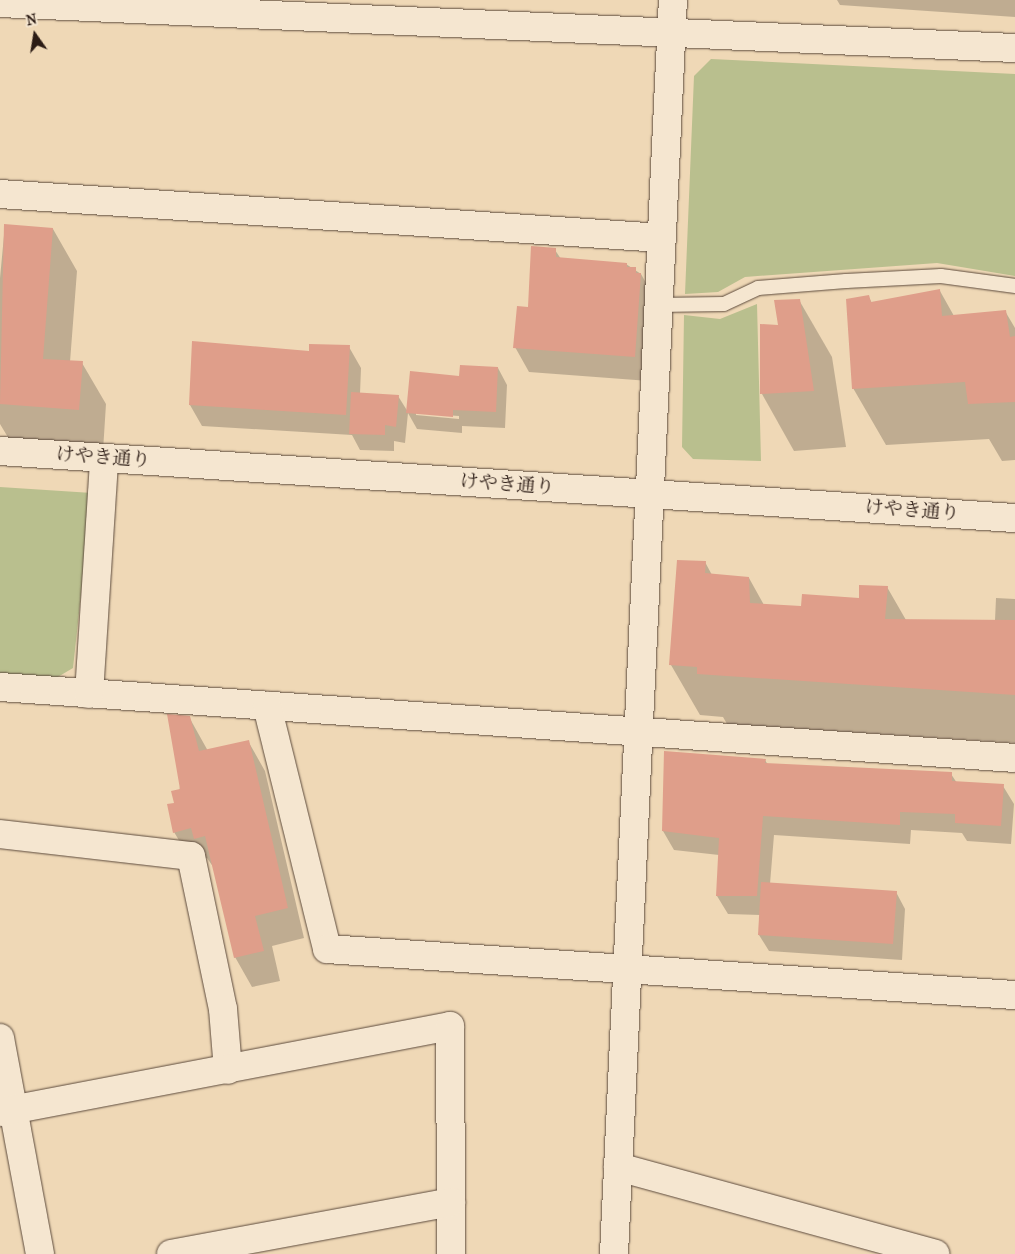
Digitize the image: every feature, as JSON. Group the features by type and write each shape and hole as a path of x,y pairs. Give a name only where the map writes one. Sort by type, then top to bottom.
{"street":[{"path":"614,1254 626,965 673,0"},
{"path":"0,2 1015,48"},
{"path":"0,194 662,238"},
{"name":"けやき通り","path":"0,451 1015,518"},
{"path":"88,694 104,459"},
{"path":"0,687 1015,758"},
{"path":"267,706 327,949 626,965 1015,995"},
{"path":"0,834 191,856 223,1009 228,1070"},
{"path":"7,1111 450,1026 450,1254"},
{"path":"0,1038 7,1111 40,1254"},
{"path":"618,1167 935,1254"},
{"path":"171,1254 451,1202"}],"lane":[{"path":"658,305 724,304 758,288 865,280 941,276 1015,286"}],"green space":[{"path":"711,59 1015,74 1015,276 937,263 745,277 718,292 685,294 694,76"},
{"path":"757,304 761,461 693,459 682,447 684,315 720,319"},
{"path":"0,487 92,493 73,668 56,678 0,673"}],"building":[{"path":"4,224 53,228 43,359 83,361 79,410 0,404"},
{"path":"531,246 556,248 556,257 627,263 627,267 636,267 636,273 641,273 635,357 513,348 517,306 528,307"},
{"path":"940,289 942,316 1006,310 1010,337 1015,336 1015,402 968,404 965,382 852,389 846,299 869,295 871,302"},
{"path":"800,299 814,391 760,394 760,324 778,325 774,300"},
{"path":"192,341 309,351 309,344 350,345 346,415 189,405"},
{"path":"460,365 498,367 496,412 453,410 453,417 406,413 410,371 459,376"},
{"path":"351,392 399,395 396,427 385,425 385,435 349,434"},
{"path":"677,560 706,561 705,573 749,577 750,603 801,606 802,594 859,598 859,585 888,586 885,619 1015,620 1015,695 697,674 697,667 669,665"},
{"path":"167,714 190,716 199,751 249,740 288,908 255,916 264,951 234,958 205,836 194,839 191,828 173,833 167,804 174,803 171,791 180,789"},
{"path":"664,751 766,759 765,763 952,772 952,781 1004,784 1001,826 955,823 955,814 900,812 900,825 763,816 757,896 716,896 719,838 662,831"},
{"path":"761,882 897,891 893,944 758,935"}]}
